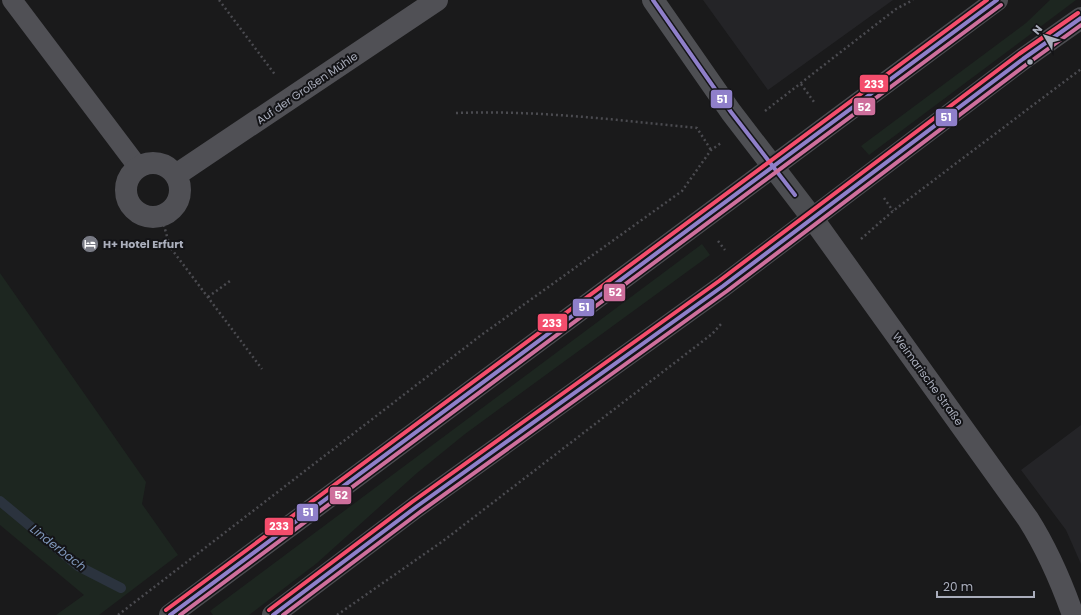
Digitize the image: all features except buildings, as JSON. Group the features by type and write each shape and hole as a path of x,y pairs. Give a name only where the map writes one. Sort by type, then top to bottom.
{"main road":[{"path":"170,615 774,168 997,0"},
{"path":"273,615 416,507 717,290 1023,59 1081,18"},
{"path":"774,168 813,219"}],"street":[{"name":"Auf der Großen Mühle","path":"176,175 293,98 437,0"},
{"path":"653,0 731,112 774,168"},
{"path":"156,162 169,167 176,175 180,190 178,199 170,211 152,217 128,210 126,186 129,177 138,167 147,163 156,162"},
{"name":"Weimarische Straße","path":"813,219 1024,512 1041,540 1061,581 1073,615"}],"lane":[{"path":"12,0 138,167"}],"path":[{"path":"219,0 293,98"},
{"path":"774,104 896,9 913,0"},
{"path":"867,235 894,211 1081,69"},
{"path":"118,615 480,336 682,190 711,150 697,128 504,112 456,113"},
{"path":"161,215 170,247 262,368"},
{"path":"208,297 230,281"},
{"path":"337,615 442,541 712,334 728,318"}],"shaded area":[{"path":"703,0 893,0 768,90"},
{"path":"1050,0 1076,0 869,155 861,146 1026,23"},
{"path":"702,244 710,255 465,434 417,473 317,563 249,615 213,615 210,611"},
{"path":"0,273 146,482 142,504 178,555 99,615 56,615 84,595 0,525"},
{"path":"1081,425 1081,564 1066,530 1021,470"}],"waterway":[{"name":"Linderbach","path":"0,501 78,566 121,588"}],"transit line":[{"name":"51","path":"653,0 731,112 795,195"},
{"name":"233","path":"166,610 987,0"},
{"name":"51","path":"170,615 997,0"},
{"name":"52","path":"180,615 1001,5"},
{"name":"233","path":"269,610 412,502 719,281 1019,54 1078,13"},
{"name":"51","path":"273,615 416,507 723,286 1023,59 1081,18"},
{"name":"52","path":"283,615 420,512 727,291 1027,64 1081,25"}],"place":[{"name":"H+ Hotel Erfurt","path":"90,244"}]}
